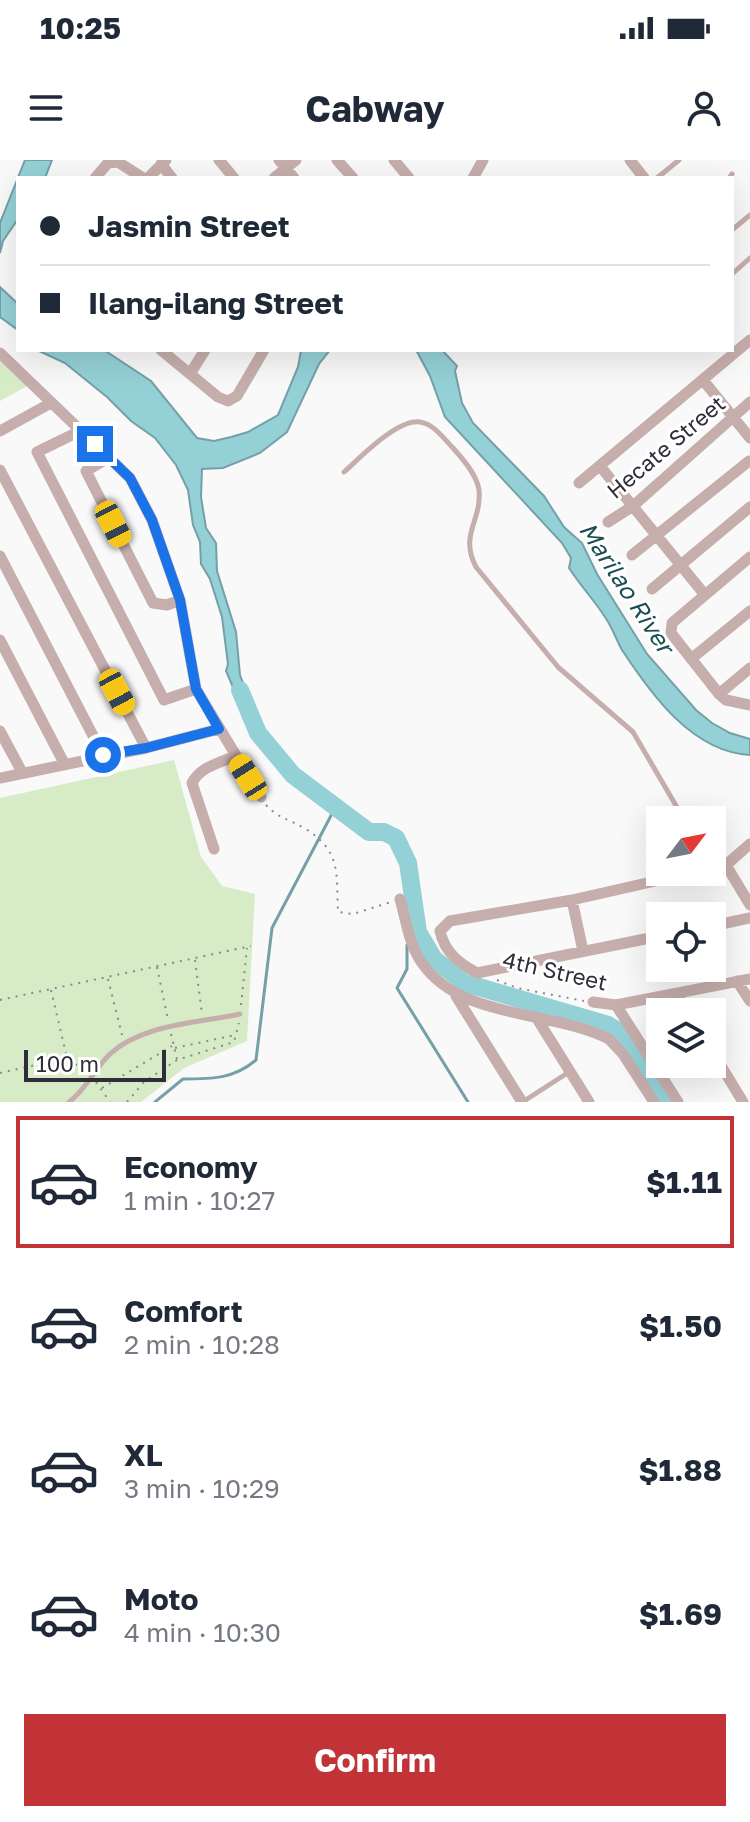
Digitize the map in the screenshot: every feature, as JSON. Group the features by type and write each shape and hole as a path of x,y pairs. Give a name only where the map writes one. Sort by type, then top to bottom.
{"street":[{"path":"219,160 232,176"},
{"path":"282,164 296,160"},
{"path":"337,160 351,176"},
{"path":"630,160 642,176"},
{"path":"97,176 108,163 118,162 142,176"},
{"path":"147,176 164,162"},
{"path":"579,483 750,340"},
{"path":"163,352 218,397 228,401 237,396 263,352"},
{"path":"190,374 204,352"},
{"path":"0,353 130,478 152,520 180,600 196,689 261,797"},
{"path":"703,380 750,438"},
{"name":"Hecate Street","path":"608,522 633,506 750,402"},
{"path":"0,431 51,403"},
{"path":"80,431 37,452 164,700 196,689"},
{"path":"110,457 86,471 153,603 167,605 180,600"},
{"path":"750,460 750,471"},
{"path":"632,555 750,460"},
{"path":"600,466 705,595"},
{"path":"0,470 146,748"},
{"path":"652,589 750,507"},
{"path":"0,556 103,755"},
{"path":"749,561 672,623 671,633 719,694 726,700 750,705"},
{"path":"691,659 750,611"},
{"path":"0,640 64,763"},
{"path":"719,694 750,668"},
{"path":"0,778 146,748 219,729"},
{"path":"0,731 22,772"},
{"path":"214,849 192,783 195,775 204,769 235,756"},
{"path":"750,844 726,865 750,905"},
{"path":"583,951 572,900 646,883"},
{"path":"400,899 421,963 456,996 523,1102"},
{"name":"4th Street","path":"477,973 455,960 442,940 440,931 450,921 572,900"},
{"path":"726,923 750,918"},
{"path":"477,973 646,939"},
{"path":"616,1005 744,980 750,1001"},
{"path":"677,994 679,998"},
{"path":"456,996 603,1036 614,1042 654,1102"},
{"name":"4th Street","path":"593,1002 616,1005 678,1102"},
{"path":"536,1017 589,1102"},
{"path":"726,1074 743,1102"}],"lane":[{"path":"659,176 679,160"},
{"path":"734,228 750,215"},
{"path":"734,272 750,258"},
{"path":"344,472 390,432 409,423 422,422 434,428 457,453 477,483 479,493 469,539 469,553 476,567 558,667 633,732 676,806"},
{"path":"69,1102 99,1065 124,1042 170,1028 240,1014"},
{"path":"523,1102 570,1072"}],"path":[{"path":"261,797 279,817 303,828 323,843 336,864 338,912 363,912 400,899"},
{"path":"0,1000 251,946"},
{"path":"194,959 203,1022"},
{"path":"127,1102 144,1082 177,1060 157,967"},
{"name":"4th Street","path":"477,973 517,988 593,1002"},
{"path":"108,978 124,1042"},
{"path":"0,1073 67,1058 51,989"},
{"path":"101,1089 174,1046 238,1034"}],"green space":[{"path":"0,361 27,386 0,401"},
{"path":"174,760 201,857 222,886 255,894 247,1041 184,1068 141,1102 0,1102 0,798"}],"water":[{"path":"25,160 52,160 46,176 19,176"},
{"path":"16,183 16,222 3,241 0,253 0,223"},
{"path":"0,287 16,302 16,329 0,317"},
{"path":"41,352 107,352 151,381 197,438 214,441 248,432 278,415 298,367 301,352 328,352 319,364 287,432 260,453 223,468 202,469 201,497 206,528 216,543 217,571 236,632 240,675 253,709 244,713 226,671 228,664 222,617 210,579 201,564 200,542 193,525 188,490 176,465 155,438 65,363"},
{"path":"417,352 444,352 457,366 455,371 462,403 473,423 544,496 564,527 582,543 597,574 647,654 696,710 730,733 750,739 750,755 710,744 675,718 660,702 633,667 605,617 569,568 571,558 562,543 445,417 430,376"}],"waterway":[{"path":"240,690 258,733 293,775 369,832 384,832 396,838 408,863 418,932 434,959 465,983 608,1025 621,1033 665,1102"},
{"path":"155,1102 183,1079 231,1074 256,1060 272,928 335,808"},
{"path":"411,924 416,915"},
{"path":"407,945 407,969 397,988 468,1102"}],"route":[{"path":"95,444 130,478 152,520 180,600 196,689 219,729 146,748 103,755"}],"water label":[{"name":"Marilao River","path":"626,588"}]}
